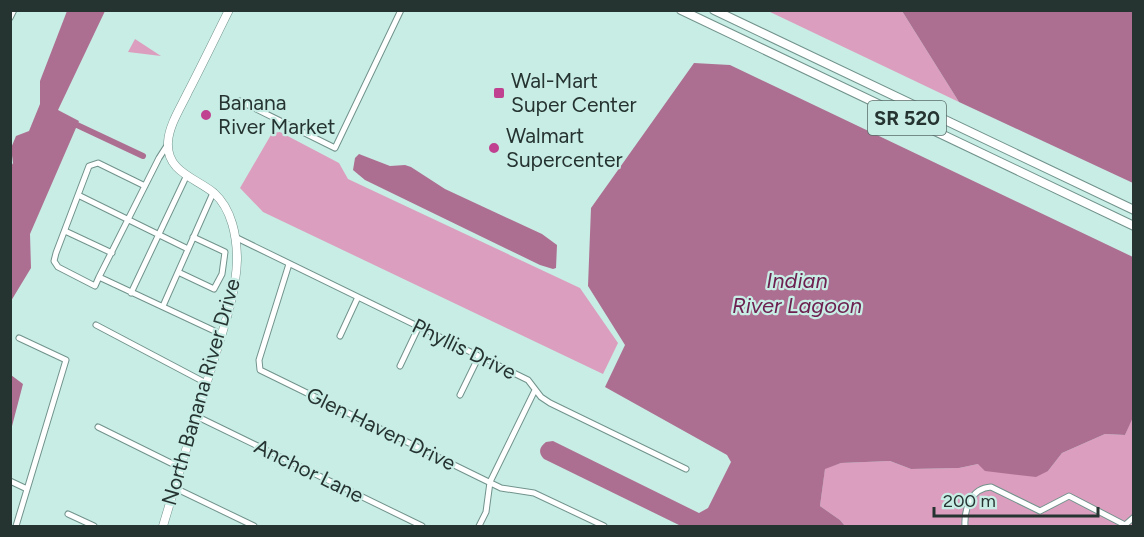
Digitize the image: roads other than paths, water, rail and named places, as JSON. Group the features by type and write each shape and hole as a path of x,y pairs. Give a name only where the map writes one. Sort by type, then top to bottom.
{"main road":[{"name":"SR 520","path":"681,10 1134,225"},
{"name":"SR 520","path":"714,10 1134,210"}],"street":[{"path":"10,18 14,10"},
{"path":"145,186 98,163 89,166 56,253 54,261 58,267 95,286 168,144 175,120 229,10"},
{"path":"240,100 335,148 401,10"},
{"name":"North Banana River Drive","path":"163,526 236,280 235,237 227,212 213,193 186,177 175,165 168,144"},
{"path":"131,293 186,177"},
{"path":"163,306 213,193"},
{"path":"78,195 188,249"},
{"path":"65,231 111,253"},
{"path":"178,272 214,289 222,274 225,252 193,237"},
{"name":"Phyllis Drive","path":"235,237 528,380 535,390 550,403 686,469"},
{"name":"Glen Haven Drive","path":"289,264 259,360 260,370 501,488 534,493 604,526"},
{"path":"99,277 221,334"},
{"path":"340,336 358,297"},
{"path":"96,325 206,383"},
{"path":"400,366 419,327"},
{"path":"16,526 66,360 19,338"},
{"path":"460,394 479,356"},
{"path":"479,526 486,512 490,482 535,390"},
{"name":"Anchor Lane","path":"196,416 422,526"},
{"path":"98,427 181,468"},
{"path":"10,481 27,489"},
{"path":"175,488 254,526"},
{"path":"965,526 965,515 974,493 984,488 991,488 1040,511 1069,496 1124,526 1134,517"},
{"path":"68,514 94,526"}],"water":[{"path":"67,11 105,11 58,110 79,121 30,234 31,268 11,301 10,168 13,163 11,148 16,136 29,131 40,104 40,81"},
{"path":"902,11 1133,11 1133,183 959,102"},
{"name":"Indian River Lagoon","path":"694,63 730,65 1133,257 1134,415 1125,435 1105,434 1062,453 1048,471 1036,477 985,471 978,464 959,468 911,469 890,461 841,463 825,469 820,506 845,526 681,526 544,459 540,452 542,446 546,442 553,441 699,513 708,508 731,462 727,455 605,387 625,345 588,286 591,208"},
{"path":"359,154 390,166 411,167 445,189 542,234 557,245 556,268 540,265 365,180 353,170 355,158"},
{"path":"11,375 23,384 11,430"}],"waterway":[{"path":"77,125 143,156"}],"place":[{"name":"Wal-Mart Super Center","path":"499,93"},
{"name":"Banana River Market","path":"206,115"},
{"name":"Walmart Supercenter","path":"494,148"}]}
